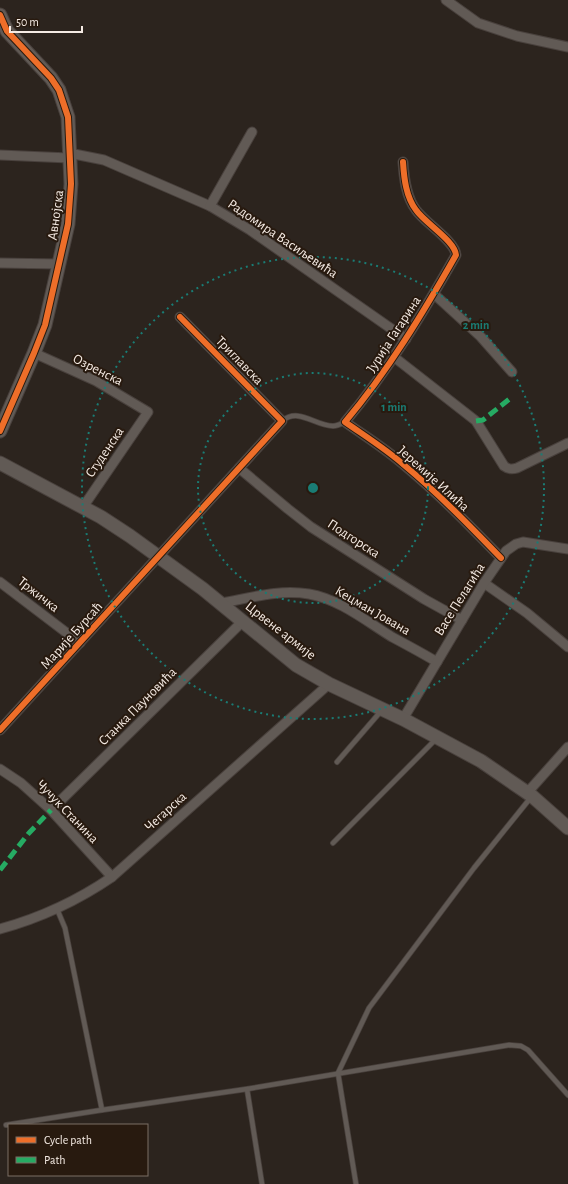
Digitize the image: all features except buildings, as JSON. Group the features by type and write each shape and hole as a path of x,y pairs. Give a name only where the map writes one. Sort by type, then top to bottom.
{"main road":[{"name":"Авнојска","path":"0,15 7,31 51,78 59,90 68,118 71,184 68,224 45,325 0,431"},
{"name":"Црвене армије","path":"0,463 83,507 115,526 159,556 243,621 289,660 329,684 403,719 481,761 529,795 568,828"}],"street":[{"path":"446,0 478,24 517,36 568,47"},
{"path":"210,206 252,132"},
{"name":"Радомира Васиљевића","path":"0,155 69,155 104,160 210,206 250,230 406,339"},
{"name":"Јурија Гагарина","path":"345,422 364,400 406,339 456,255 454,247 421,216 412,204 405,179 403,162"},
{"path":"0,263 59,264"},
{"path":"434,294 482,337 512,372"},
{"name":"Триглавска","path":"180,316 282,421"},
{"name":"Озренска","path":"34,353 96,381 148,412"},
{"path":"394,357 476,422 504,466 512,470 568,443"},
{"name":"Студенска","path":"83,507 148,412"},
{"path":"159,556 282,421"},
{"name":"Јеремије Илића","path":"345,422 380,446 405,466 443,500 501,558"},
{"name":"Подгорска","path":"239,468 311,527 424,599 462,620"},
{"name":"Васе Пелагића","path":"403,719 484,583 501,558 510,548 523,542 568,549"},
{"name":"Марије Бурсаћ","path":"0,730 159,556"},
{"name":"Тржичка","path":"0,582 80,643"},
{"path":"484,583 526,612 568,646"},
{"name":"Кецман Јована","path":"221,604 261,595 285,593 321,596 340,605 392,637 437,662"},
{"name":"Станка Пауновића","path":"51,810 243,621"},
{"name":"Чегарска","path":"0,929 57,909 81,898 112,877 329,684"},
{"path":"529,795 568,747"},
{"name":"Чучук Станина","path":"0,769 22,784 51,810 112,877"}],"lane":[{"path":"282,421 291,416 298,415 331,426 337,426 345,422"},
{"path":"337,762 382,709"},
{"path":"333,843 438,737"},
{"path":"356,1184 338,1073 369,1008 529,795"},
{"path":"57,909 65,928 102,1110"},
{"path":"12,1124 247,1089 509,1045 521,1046 528,1050 568,1095"},
{"path":"247,1089 262,1184"}],"marked path":[{"path":"476,421 483,420 512,397"},
{"path":"0,870 29,833 51,810"}],"cycle path":[{"path":"0,15 7,31 51,78 59,90 68,117 71,184 68,224 45,325 0,431"},
{"path":"403,162 406,187 413,205 420,215 451,244 456,255 404,341 376,383 345,422 390,454 430,487 501,558"},
{"path":"0,730 282,421 180,317"}]}
